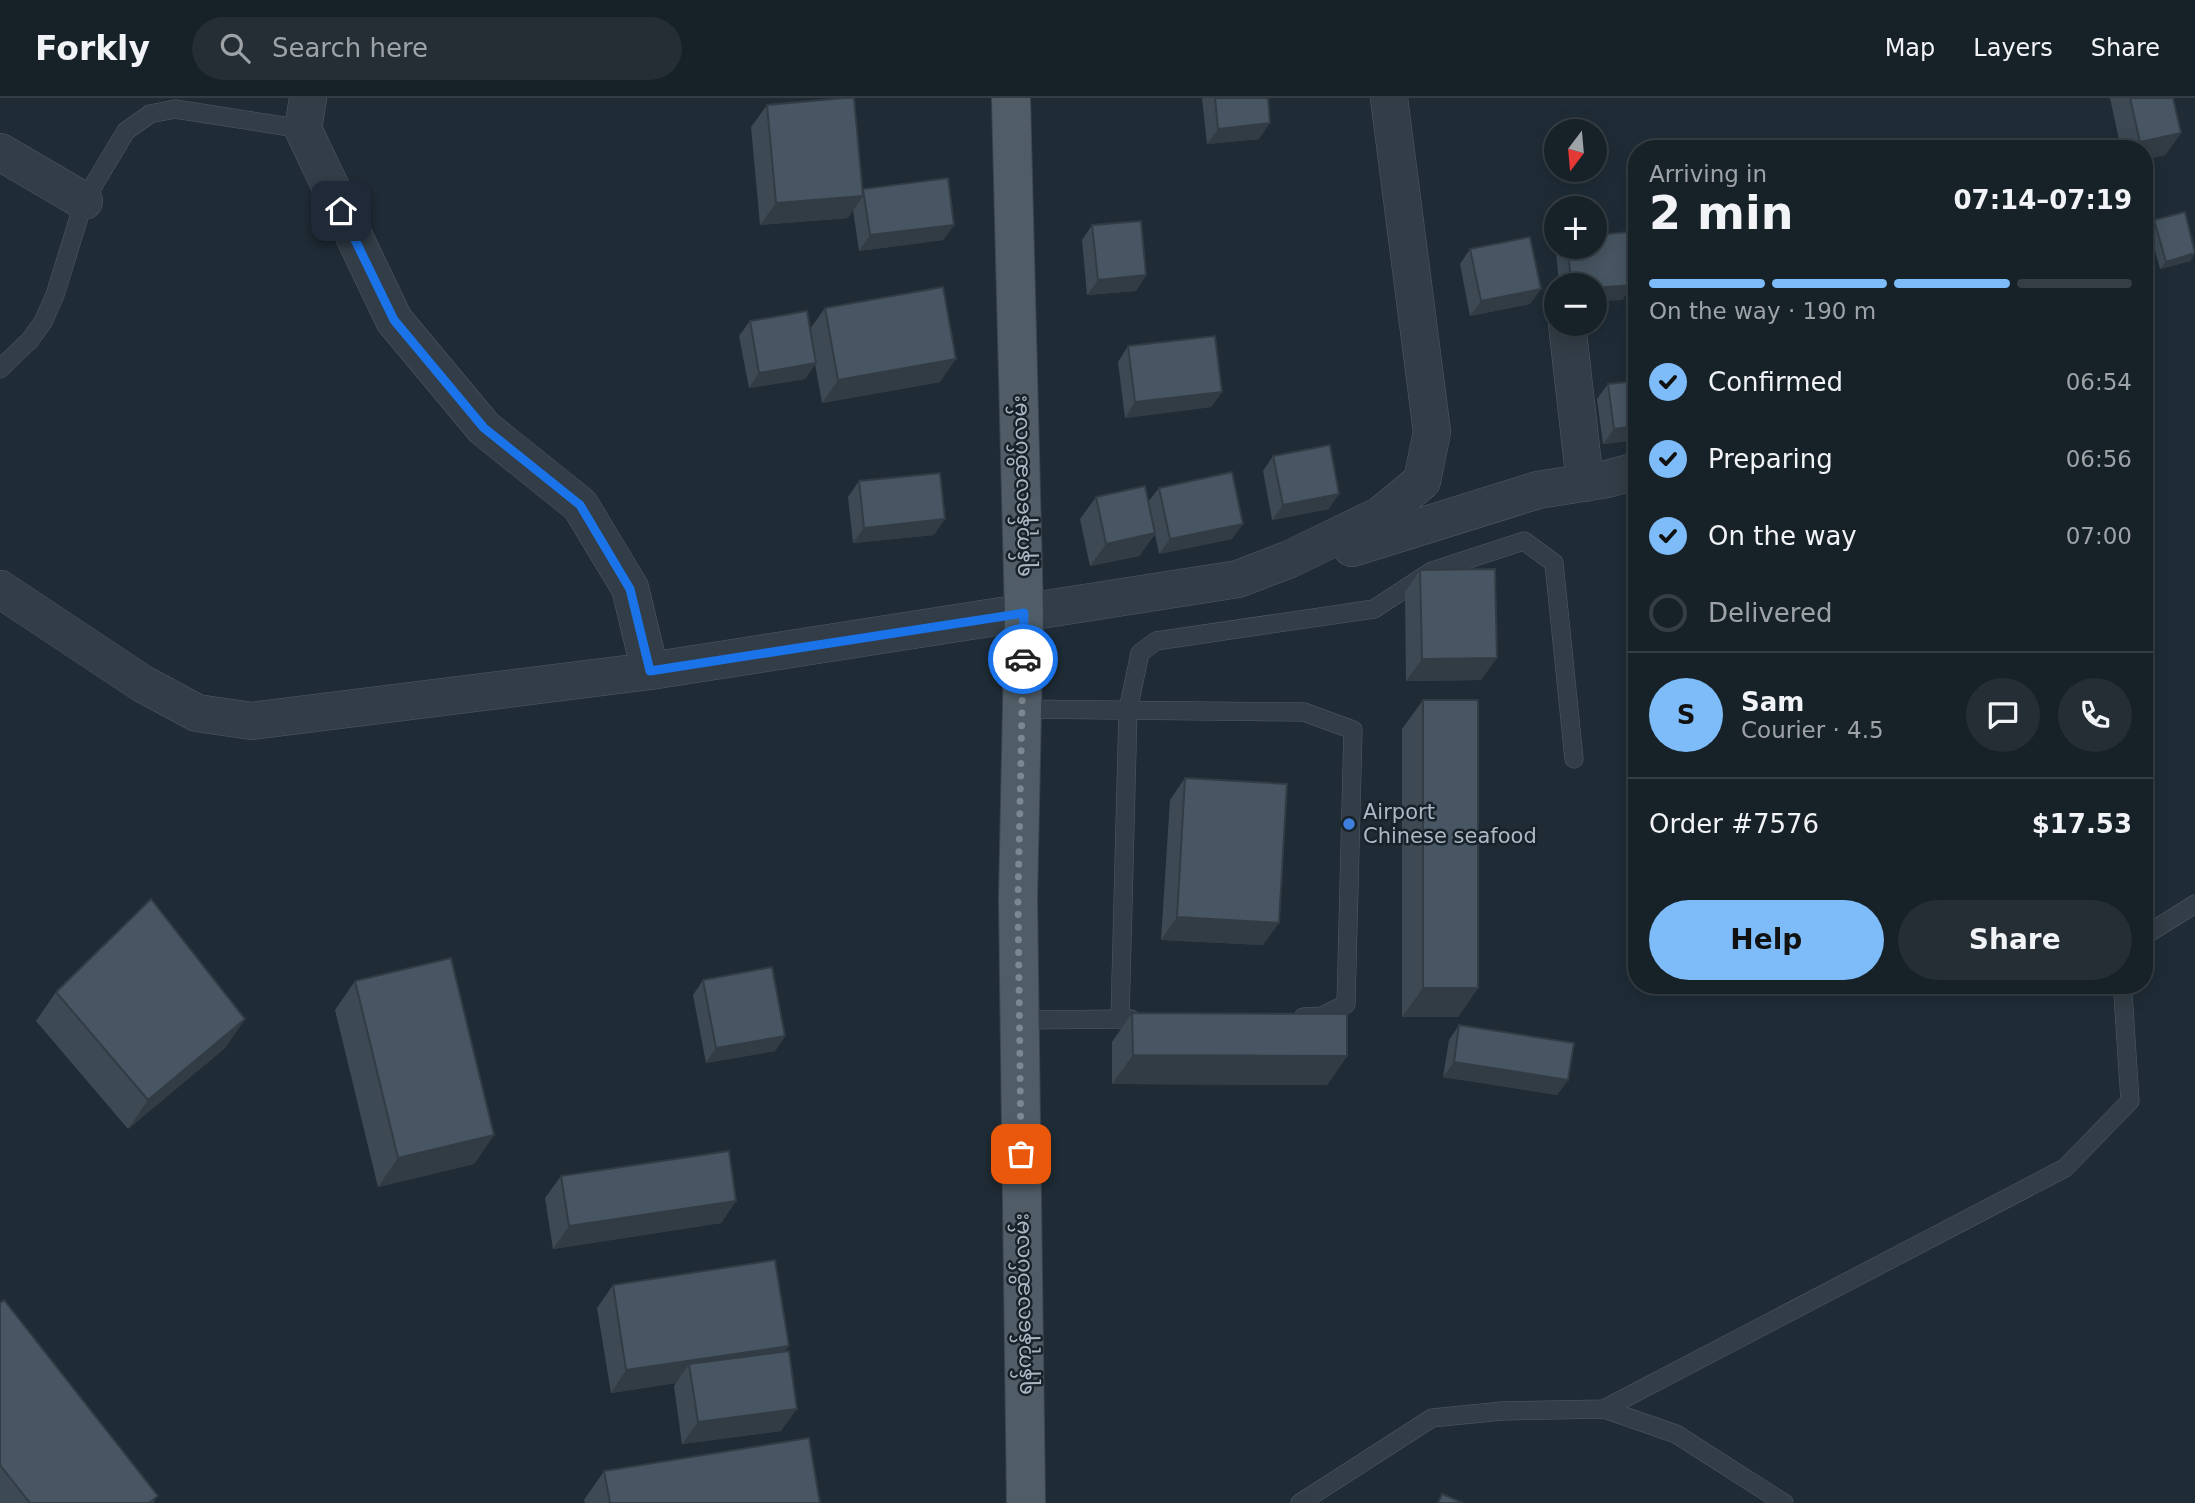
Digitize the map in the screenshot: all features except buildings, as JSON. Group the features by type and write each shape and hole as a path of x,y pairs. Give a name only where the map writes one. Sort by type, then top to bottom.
{"main road":[{"name":"ရန်ကုန်လေဆိပ်လမ်း","path":"1011,98 1024,613 1018,899 1026,1503"}],"street":[{"path":"0,589 143,684 197,713 252,720 650,671 1238,579 1290,559 1381,515 1422,481 1432,432 1390,98"},
{"path":"306,114 394,320 484,428 580,505 630,589 650,671"},
{"path":"0,152 84,201"},
{"path":"1568,336 1585,483"},
{"path":"1290,559 1315,561 1538,490 1628,473"}],"lane":[{"path":"0,369 30,341 43,322 55,295 84,201 126,131 150,114 175,108 306,114"},
{"path":"1121,1019 1128,710 1140,653 1156,640 1374,609 1432,571 1524,541 1554,563 1574,759"},
{"path":"1021,709 1304,712 1353,730 1346,1004 1322,1016 1282,1017"},
{"path":"2153,930 2195,904"},
{"path":"1604,1409 2065,1168 2130,1101 2123,994"},
{"path":"1019,1020 1147,1018"},
{"path":"1300,1503 1432,1418 1502,1411 1604,1409 1676,1434 1784,1503"}],"way so far":[{"path":"1021,1154 1018,899 1023,659"}],"place":[{"name":"Airport Chinese seafood","path":"1349,824"}],"route":[{"path":"341,211 394,320 484,428 580,505 630,589 650,671 1024,613 1023,659"}]}
